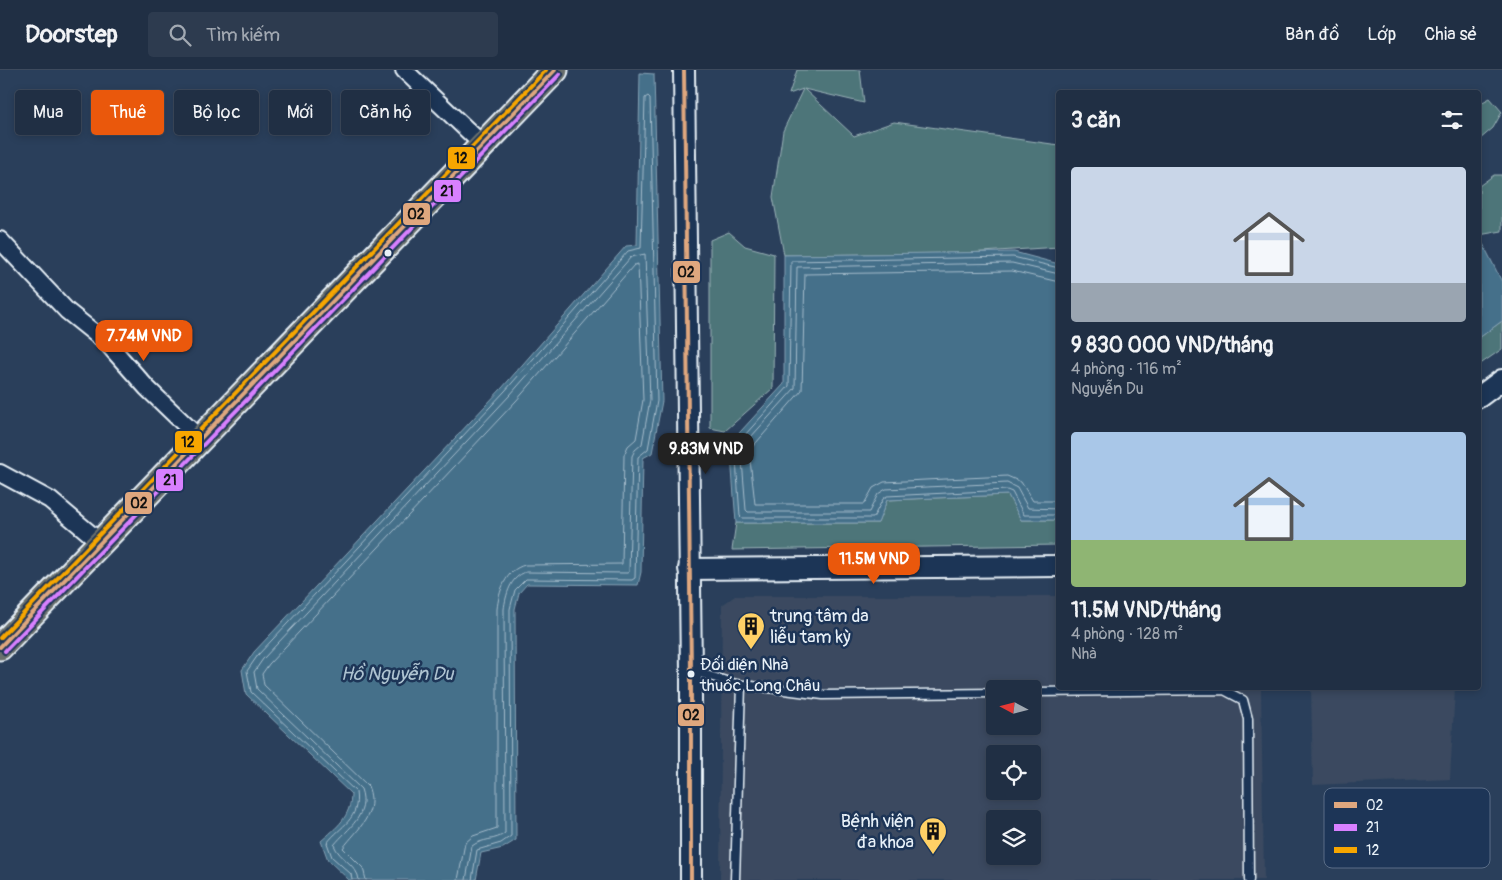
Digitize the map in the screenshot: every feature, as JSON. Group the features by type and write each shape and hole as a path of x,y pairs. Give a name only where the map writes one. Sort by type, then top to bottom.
{"main road":[{"path":"0,646 555,70"}],"street":[{"path":"404,70 482,144"},
{"path":"684,70 691,671 691,880"},
{"path":"0,240 67,311 107,343 147,388 200,438"},
{"path":"1481,396 1502,380"},
{"path":"0,473 50,500 100,542"},
{"path":"689,569 1056,566"}],"lane":[{"path":"691,671 741,685 823,695 986,693"},
{"path":"735,880 741,685"},
{"path":"1041,692 1224,690 1243,700 1248,719 1249,880"}],"shaded area":[{"path":"735,596 1056,596 1056,690 1261,690 1264,880 720,880 722,605"},
{"path":"1311,690 1455,690 1450,779 1313,785"}],"green space":[{"path":"797,70 860,70 864,103 804,89 854,136 894,122 1056,145 1056,247 967,253 784,255 773,197 783,131 803,89 789,94"},
{"path":"1490,98 1502,112 1493,128 1481,138 1481,103"},
{"path":"1494,175 1502,175 1502,231 1481,235 1481,185"},
{"path":"729,232 745,246 774,254 773,388 725,431 710,428 710,240"},
{"path":"1502,321 1502,349 1481,364 1481,337"},
{"path":"1008,495 1021,520 1056,520 1056,545 732,550 736,523 878,523 887,500"}],"water":[{"name":"Hồ Nguyễn Du","path":"640,73 654,74 662,401 652,453 643,458 641,572 638,585 527,584 519,593 515,609 516,840 503,848 481,853 476,880 349,880 328,860 321,841 338,826 346,815 349,809 351,794 246,694 242,670 254,652 502,388 626,246 637,245"},
{"path":"1481,242 1502,282 1502,321 1481,337"},
{"path":"1014,252 1056,263 1056,520 1021,520 1008,495 887,500 878,523 736,523 730,443 784,384 784,255"}],"transit line":[{"name":"12","path":"0,638 546,70"},
{"name":"02","path":"0,647 555,70"},
{"name":"02","path":"684,70 691,671 691,880"},
{"name":"21","path":"5,651 560,74"}],"place":[{"name":"trung tâm da liễu tam kỳ","path":"751,650"},
{"name":"Đối diện Nhà thuốc Long Châu","path":"691,674"},
{"name":"Bệnh viện đa khoa","path":"933,855"}]}
